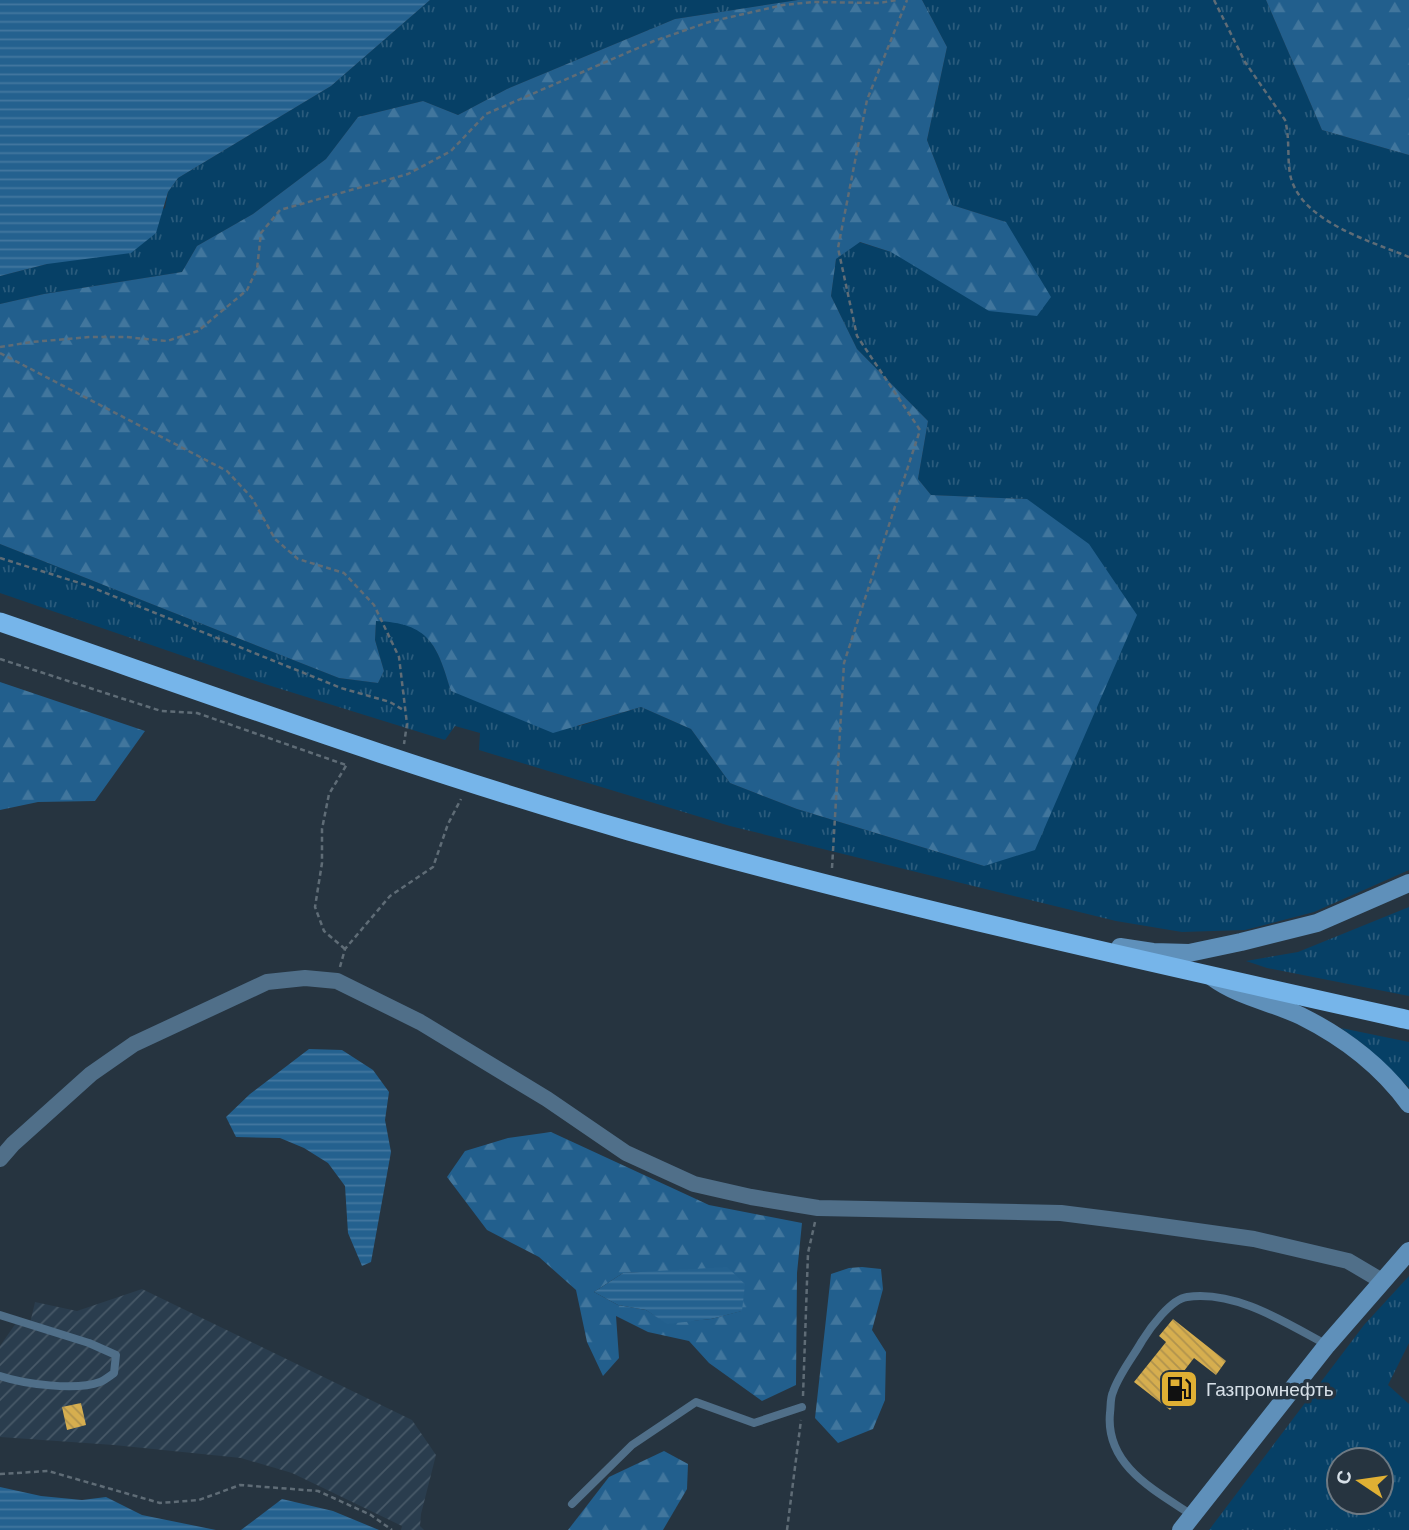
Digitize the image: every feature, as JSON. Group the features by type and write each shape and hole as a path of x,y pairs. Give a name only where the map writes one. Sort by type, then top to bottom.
{"highway":[{"path":"0,622 402,761 626,830 831,885 1409,1020"}],"main road":[{"path":"1072,943 1189,953 1317,923 1409,883"},
{"path":"1209,975 1228,989 1301,1016 1350,1045 1397,1088 1409,1104"},
{"path":"1395,1266 1409,1234"},
{"path":"1181,1530 1327,1345 1409,1251"}],"street":[{"path":"0,1159 91,1074 134,1044 267,982 305,978 337,981 420,1022 547,1100 625,1153 694,1184 751,1198 818,1208 1061,1213 1140,1223 1254,1239 1348,1261 1382,1280"}],"lane":[{"path":"1193,1515 1152,1489 1122,1462 1108,1430 1112,1393 1147,1333 1167,1310 1184,1297 1212,1296 1271,1315 1327,1345"},
{"path":"0,1315 89,1342 116,1354 114,1373 98,1383 65,1386 17,1382 0,1376"},
{"path":"572,1504 632,1445 696,1402 754,1423 802,1408"}],"path":[{"path":"0,347 89,337 167,341 198,331 247,290 257,268 261,233 280,210 408,174 451,151 486,114 654,41 709,22 782,5 814,2 879,3 897,0"},
{"path":"831,885 844,663 920,430 857,335 838,248 867,100 907,0"},
{"path":"1214,0 1245,62 1285,120 1290,176 1300,197 1320,216 1346,231 1409,257"},
{"path":"0,353 227,471 252,498 275,539 283,546 298,559 344,573 374,605 399,657 407,724 402,761"},
{"path":"0,558 86,585 341,688 390,702 405,711"},
{"path":"0,659 161,711 197,713 346,765"},
{"path":"345,949 324,931 314,907 322,863 322,829 329,794 357,746"},
{"path":"337,981 345,949 390,896 433,867 448,824 469,783"},
{"path":"786,1530 802,1408 808,1253 818,1208"},
{"path":"0,1474 48,1471 160,1503 199,1500 240,1485 318,1491 371,1515 392,1530"}],"shaded area":[{"path":"0,0 430,0 331,86 178,178 168,192 156,233 131,253 47,264 0,276"},
{"path":"309,1049 342,1050 373,1070 389,1092 385,1120 391,1152 371,1262 362,1266 348,1233 345,1186 328,1163 304,1148 280,1138 236,1137 226,1117 250,1094"},
{"path":"727,1267 745,1284 742,1311 711,1319 667,1324 646,1310 618,1305 594,1292 623,1273"},
{"path":"142,1289 412,1420 436,1455 421,1514 420,1526 424,1530 401,1530 402,1526 292,1473 241,1458 0,1437 0,1346 16,1323 29,1328 35,1302 77,1311"},
{"path":"0,1487 41,1496 82,1500 106,1497 142,1515 216,1530 0,1530"},
{"path":"282,1499 333,1511 379,1530 241,1530"}],"green space":[{"path":"430,0 798,0 675,19 507,89 458,115 423,101 358,117 326,159 253,214 197,246 182,272 44,294 0,304 0,276 47,264 165,208 168,192 178,178 331,86"},
{"path":"798,0 922,0 947,47 927,140 952,205 1006,222 1051,297 1037,316 989,311 891,252 860,242 836,259 831,296 857,349 928,421 918,479 931,495 1027,499 1089,544 1137,615 1035,850 984,866 797,809 730,783 691,729 641,707 553,733 451,691 435,649 428,639 408,626 376,621 375,640 384,671 378,683 339,678 0,544 0,304 44,294 182,272 197,246 253,214 326,159 358,117 423,101 458,115 507,89 675,19"},
{"path":"922,0 1266,0 1322,130 1409,155 1409,870 1314,912 1245,930 1182,932 1116,921 730,826 479,750 480,733 455,726 445,740 268,685 0,593 0,544 339,678 378,683 384,671 375,640 376,620 402,623 415,628 431,642 441,660 451,691 579,726 641,707 691,729 730,783 797,809 984,866 1027,499 931,495 918,479 928,421 857,349 831,296 836,259 859,242 891,252 1006,222 952,205 927,140 947,47"},
{"path":"1266,0 1409,0 1409,155 1322,130"},
{"path":"0,682 145,731 95,801 38,802 0,810"},
{"path":"1409,907 1409,996 1267,968 1246,961 1298,952"},
{"path":"1341,1028 1409,1042 1409,1088 1364,1045"},
{"path":"551,1132 709,1205 802,1223 797,1273 796,1385 762,1401 709,1363 689,1341 648,1332 616,1316 619,1358 603,1376 587,1342 576,1290 539,1257 487,1230 447,1177 465,1151 508,1138","holes":["657,1272 741,1311 711,1319 667,1323 646,1310 618,1305 594,1292 623,1273"]},
{"path":"862,1267 881,1269 883,1289 872,1330 886,1352 885,1400 873,1429 838,1443 815,1418 831,1274"},
{"path":"1409,1276 1409,1343 1388,1385 1409,1404 1409,1530 1209,1530 1364,1325"},
{"path":"664,1451 688,1464 687,1489 663,1530 568,1530 609,1477"}],"building":[{"path":"1173,1319 1226,1361 1216,1375 1194,1358 1177,1380 1187,1388 1170,1410 1134,1382 1166,1342 1159,1336"},
{"path":"81,1403 86,1425 67,1430 62,1407"}],"place":[{"name":"Газпромнефть","path":"1179,1389"}]}
